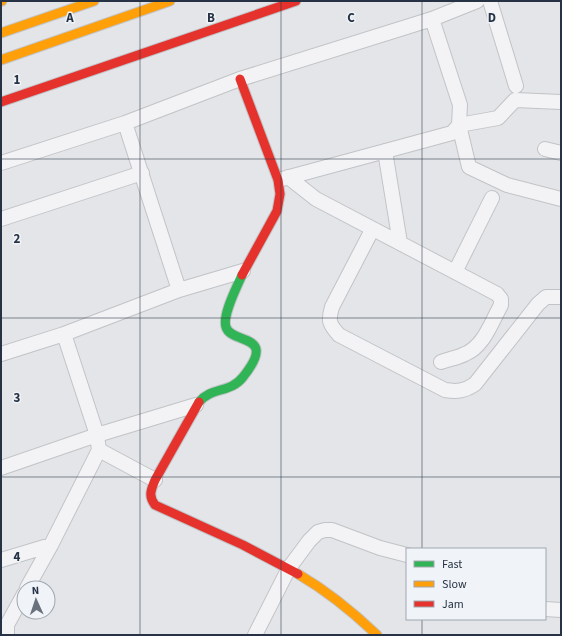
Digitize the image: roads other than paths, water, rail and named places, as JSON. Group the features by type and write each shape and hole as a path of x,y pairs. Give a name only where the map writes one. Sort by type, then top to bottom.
{"street":[{"path":"1,33 94,1"},
{"path":"1,60 170,1"},
{"path":"1,102 296,1"},
{"path":"1,163 125,123 240,79 432,20 477,1"},
{"path":"490,1 516,86"},
{"path":"432,20 460,104 459,125 469,167 507,185 561,199"},
{"path":"240,79 283,179 277,211 243,271 224,323 228,332 232,336 247,339 253,343 256,351 244,377 234,386 209,392 202,396 196,404 155,480 150,491 150,499 156,505 289,568 336,599 377,635"},
{"path":"283,179 452,133 459,125 498,118 515,100 561,102"},
{"path":"125,123 179,290"},
{"path":"544,149 561,153"},
{"path":"384,151 400,243"},
{"path":"1,219 142,173"},
{"path":"283,179 372,230 497,294 501,299 501,306 481,343 465,354 441,362"},
{"path":"455,272 492,198"},
{"path":"372,230 332,307 329,317 331,327 339,335 445,390 454,392 461,391 475,384 538,304 546,297 561,297"},
{"path":"1,354 64,334 179,290 243,271"},
{"path":"31,580 51,545 99,450 97,435 64,334"},
{"path":"1,468 97,435 196,404"},
{"path":"99,450 155,480"},
{"path":"255,635 289,568 309,541 318,532 332,530 380,548 406,555"},
{"path":"1,560 51,545"},
{"path":"546,608 561,610"},
{"path":"5,632 16,610"}]}
